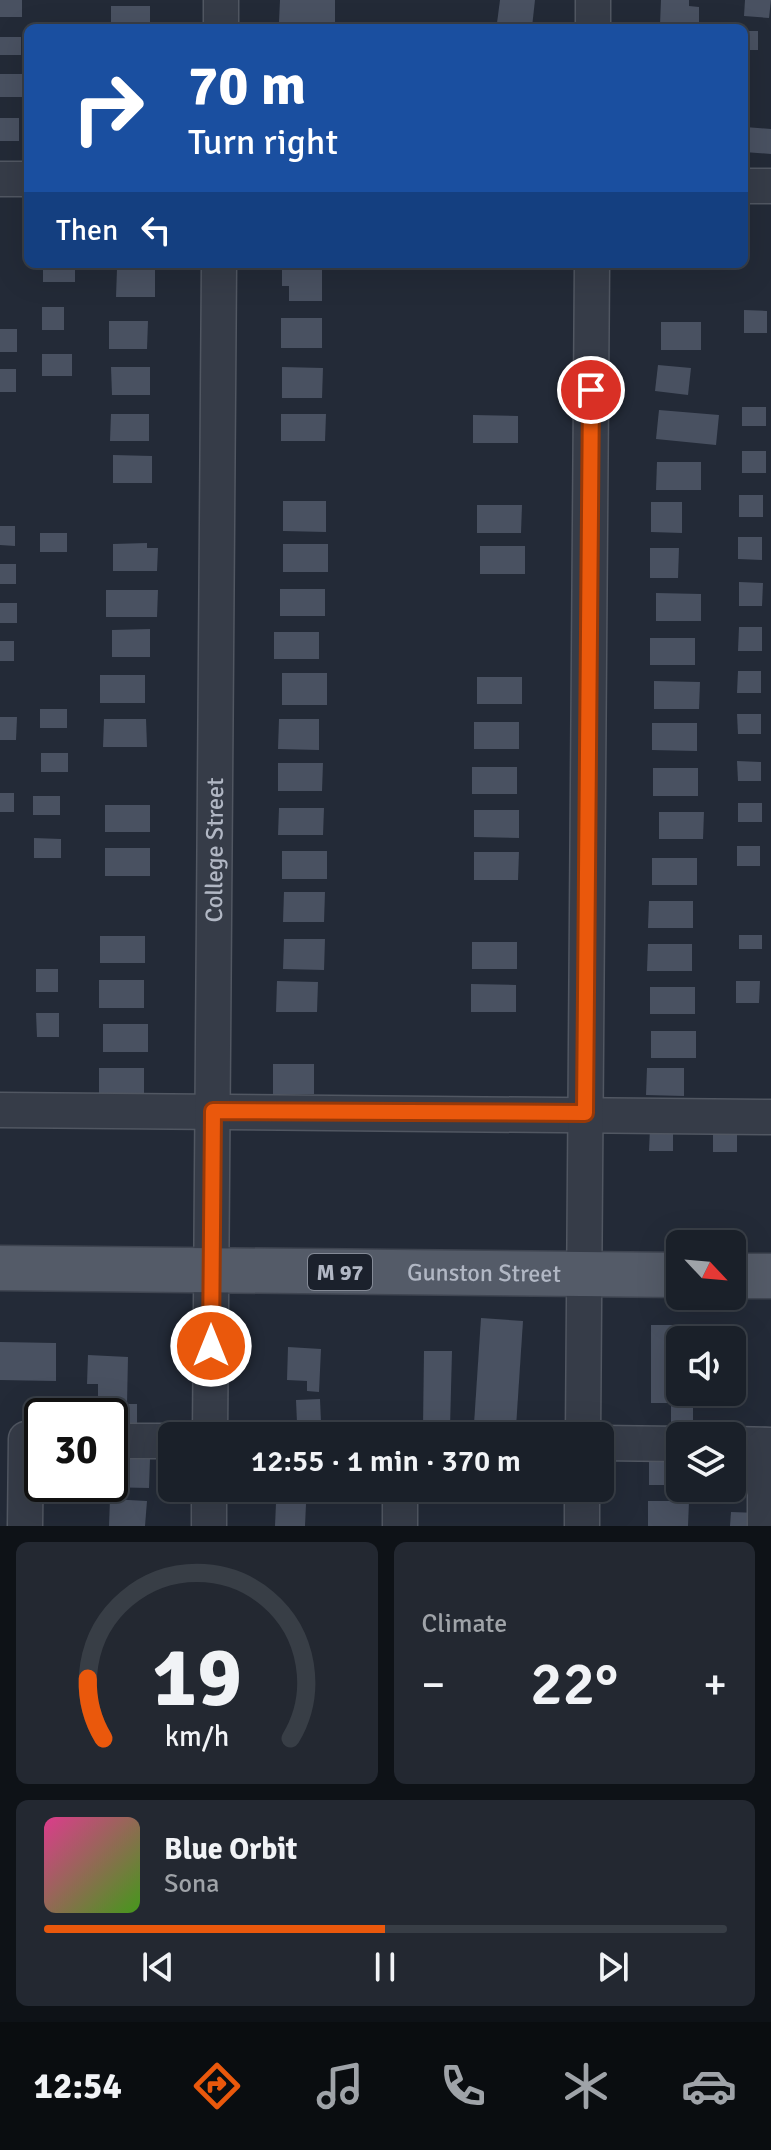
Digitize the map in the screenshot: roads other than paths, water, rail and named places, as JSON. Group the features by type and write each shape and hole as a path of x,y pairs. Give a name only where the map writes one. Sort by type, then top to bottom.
{"main road":[{"name":"Gunston Street","path":"0,1268 666,1275"},
{"path":"746,1276 771,1276"}],"street":[{"path":"221,0 221,24"},
{"path":"593,0 593,24"},
{"path":"0,179 24,179"},
{"path":"748,186 771,186"},
{"name":"College Street","path":"210,1422 219,268"},
{"path":"583,1422 592,268"},
{"path":"0,1110 771,1117"},
{"path":"23,1439 25,1526"},
{"path":"128,1441 158,1441"},
{"path":"614,1443 666,1444"},
{"path":"756,1445 765,1526"},
{"path":"209,1502 209,1526"},
{"path":"400,1502 400,1526"},
{"path":"582,1502 582,1526"}]}
